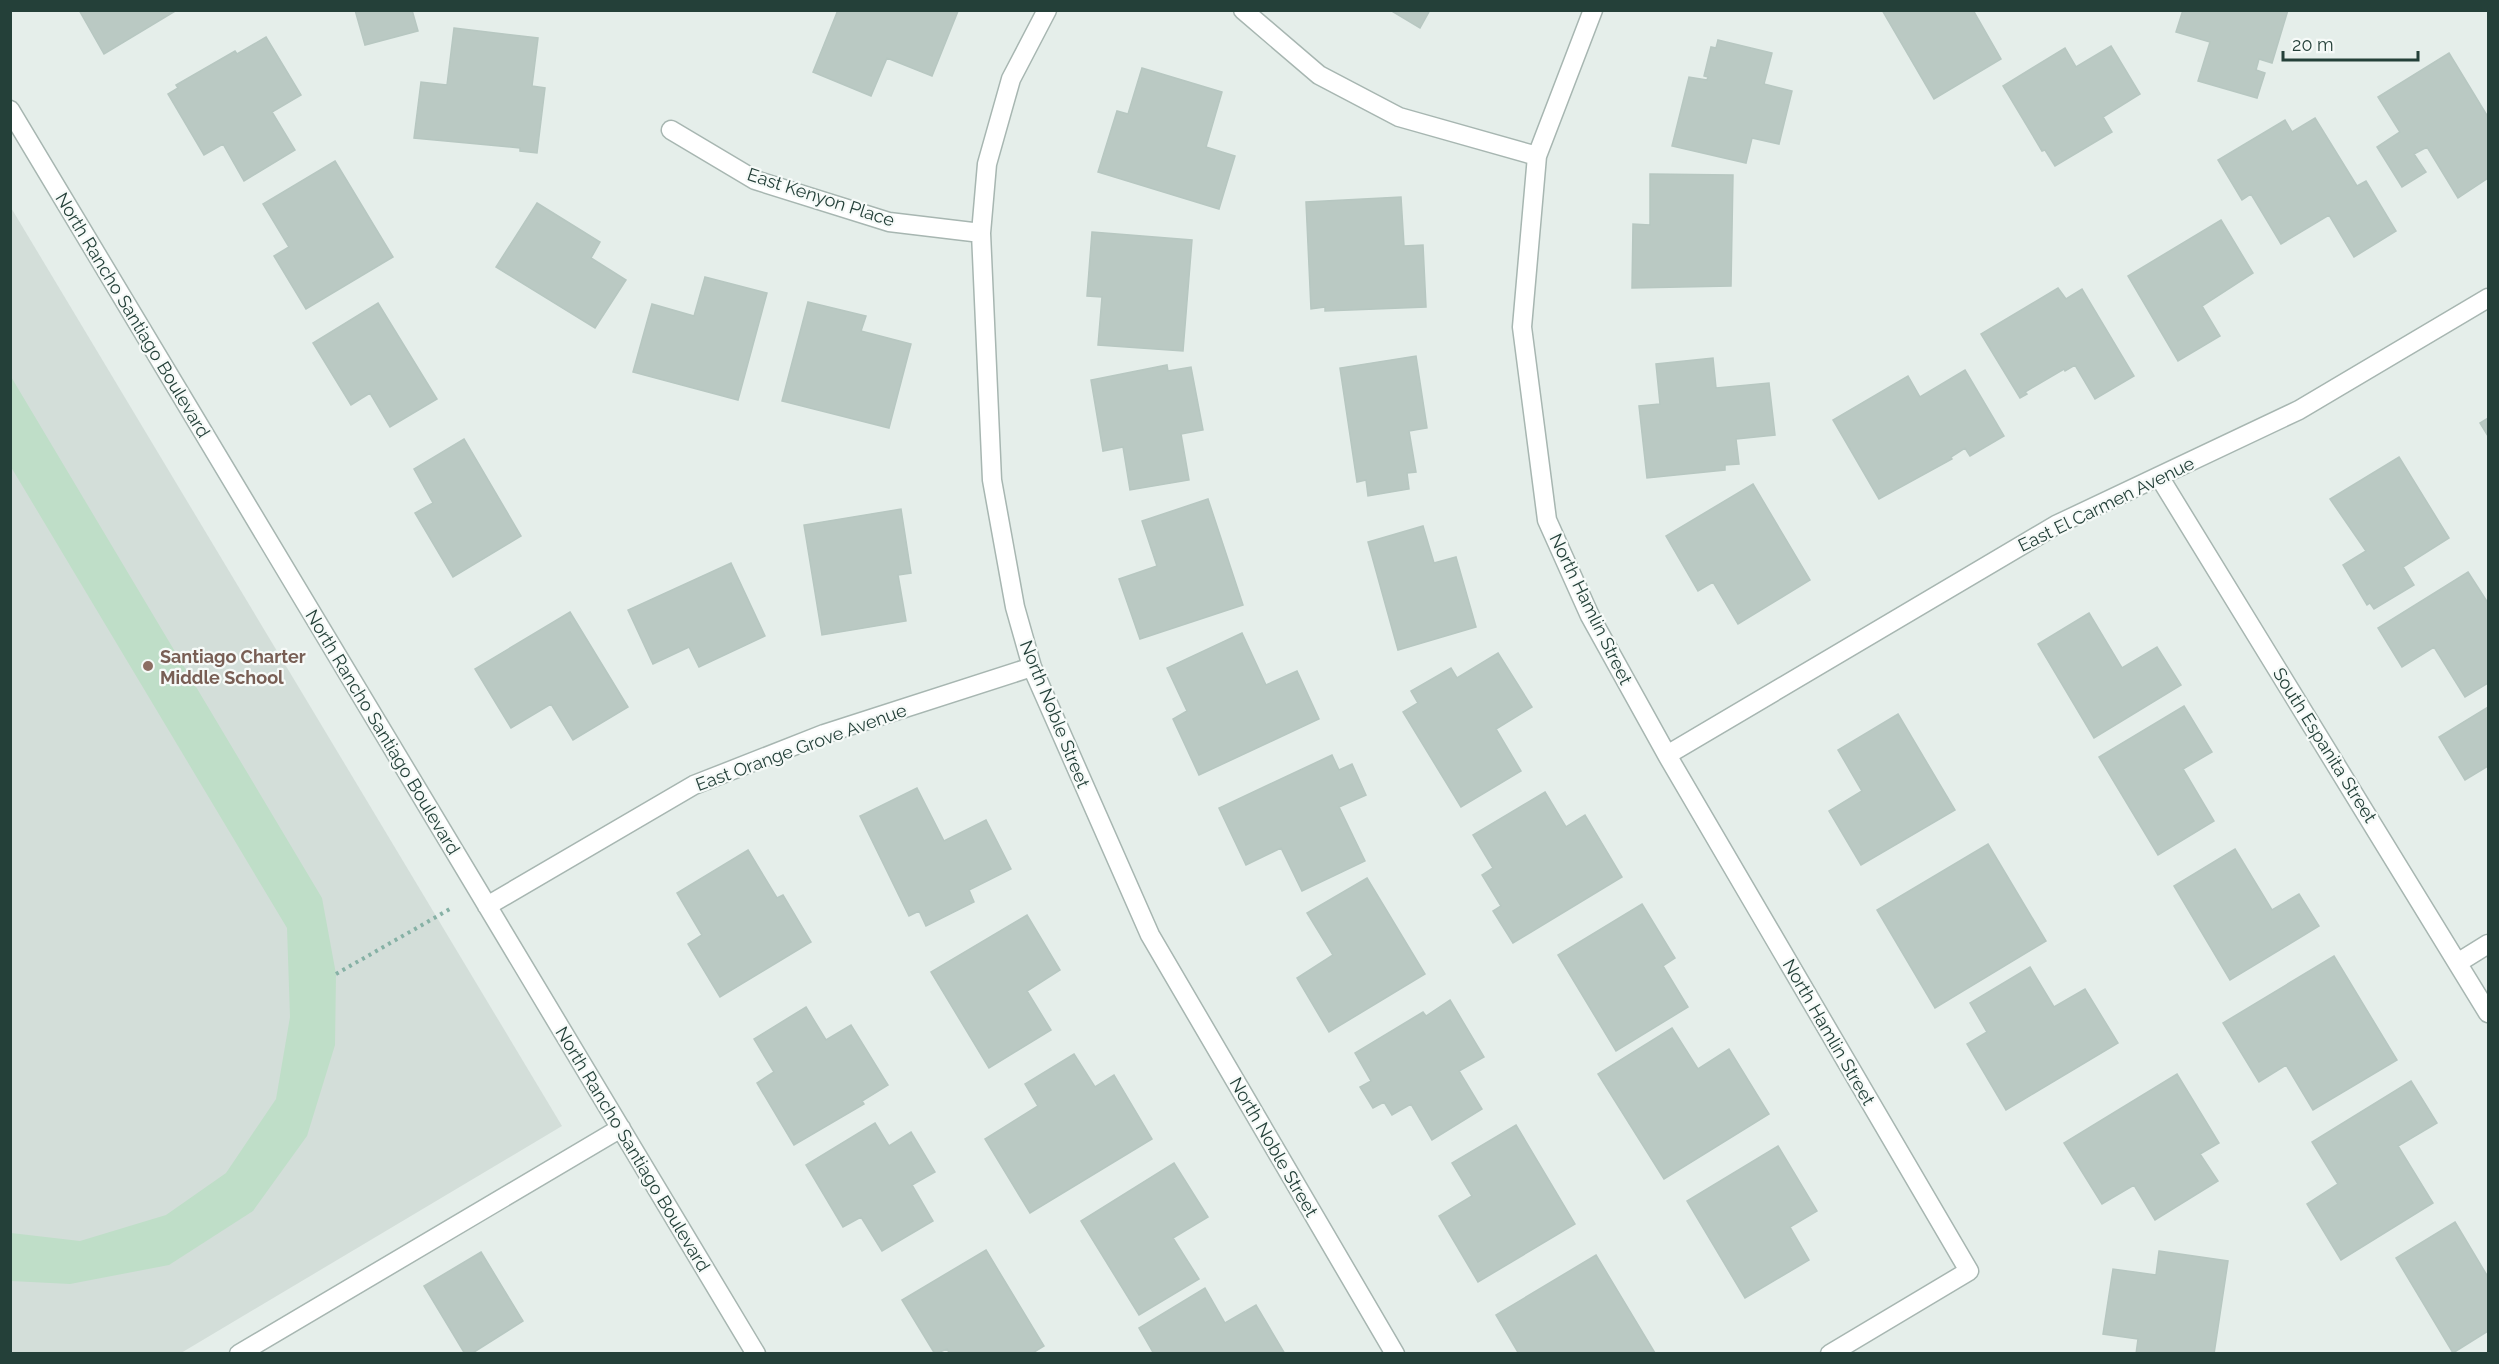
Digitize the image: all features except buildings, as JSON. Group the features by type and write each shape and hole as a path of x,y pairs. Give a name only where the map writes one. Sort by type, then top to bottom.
{"street":[{"name":"North Noble Street","path":"1047,10 1011,79 987,164 981,233 992,480 1015,607 1032,667 1150,935 1395,1353"},
{"path":"1243,10 1319,75 1399,117 1537,156 1593,10"},
{"name":"North Rancho Santiago Boulevard","path":"10,110 756,1353"},
{"name":"East Kenyon Place","path":"671,130 755,180 889,222 981,233"},
{"name":"North Hamlin Street","path":"1537,156 1522,327 1547,520 1590,616 1667,755 1969,1271 1830,1353"},
{"name":"East El Carmen Avenue","path":"1667,755 2056,525 2160,478 2299,410 2488,298"},
{"name":"South Espanita Street","path":"2160,478 2459,962 2488,1013"},
{"name":"East Orange Grove Avenue","path":"483,899 693,785 824,734 1032,667"},
{"path":"2459,962 2488,944"},
{"path":"239,1353 621,1128"}],"path":[{"path":"336,974 483,899"}],"shaded area":[{"name":"Santiago Charter Middle School","path":"10,206 562,1126 181,1353 11,1353"}],"green space":[{"path":"10,375 322,898 336,974 335,1045 307,1136 253,1211 169,1265 70,1284 11,1281 11,1233 80,1241 166,1215 226,1173 276,1099 290,1017 287,928 11,467"}],"place":[{"name":"Santiago Charter Middle School","path":"148,666"}]}
